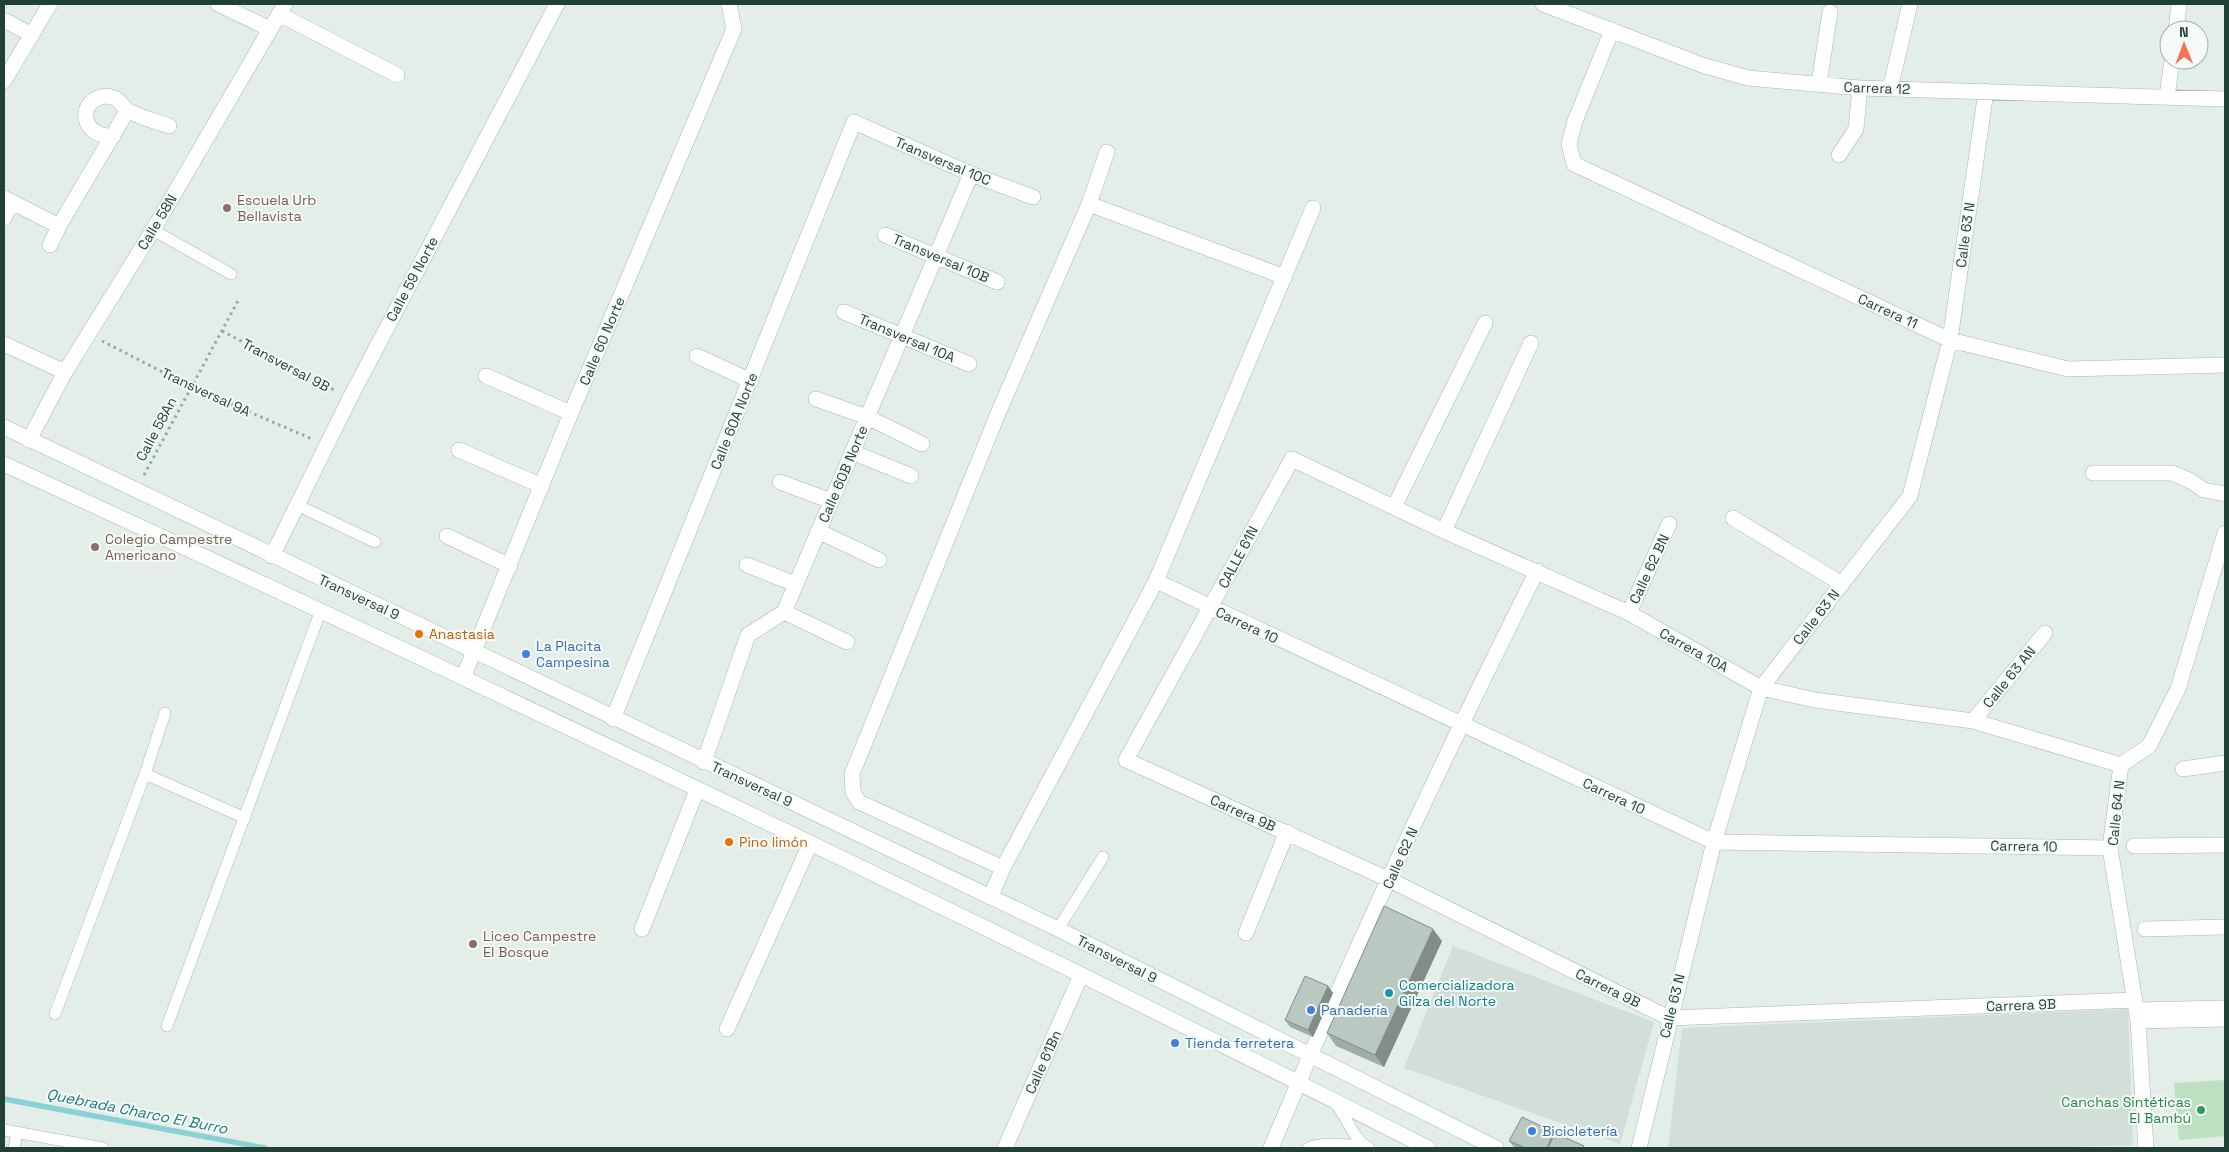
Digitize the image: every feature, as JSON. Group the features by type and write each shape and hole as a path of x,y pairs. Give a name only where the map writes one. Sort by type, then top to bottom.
{"street":[{"path":"4,81 50,4"},
{"path":"218,4 270,29"},
{"name":"Calle 59 Norte","path":"272,556 350,398 557,4"},
{"name":"Calle 60 Norte","path":"463,678 571,413 734,29 730,4"},
{"name":"Carrera 12","path":"1543,4 1702,65 1748,78 1860,88 2225,99"},
{"path":"1890,89 1910,4"},
{"path":"2177,20 2179,4"},
{"path":"282,9 397,76"},
{"name":"Calle 58N","path":"29,440 65,372 154,230 282,9"},
{"path":"1819,84 1830,12"},
{"path":"4,20 32,35"},
{"name":"Carrera 11","path":"1612,30 1575,120 1569,144 1574,164 1950,340 2068,369 2225,365"},
{"path":"2167,97 2171,70"},
{"path":"1839,155 1856,130 1860,88"},
{"name":"Calle 63 N","path":"1639,1148 1669,1018 1714,842 1761,688 1910,496 1950,340 1986,91"},
{"path":"114,136 102,137 93,132 87,123 86,112 91,102 100,97 111,96 121,101 127,110 169,126"},
{"path":"50,245 59,226 114,136 127,110"},
{"name":"Transversal 10C","path":"854,122 972,174 1033,197"},
{"name":"Calle 60A Norte","path":"613,718 854,122"},
{"path":"1003,868 859,802 852,792 852,774 999,411 1089,204 1107,152"},
{"name":"Calle 60B Norte","path":"784,612 972,174"},
{"path":"4,218 8,200 59,226"},
{"path":"1089,204 1285,276"},
{"path":"991,896 1003,868 1156,581 1313,208"},
{"name":"Transversal 10B","path":"885,235 997,282"},
{"name":"Transversal 10A","path":"844,312 969,364"},
{"path":"1394,507 1485,323"},
{"path":"1444,531 1531,343"},
{"path":"4,344 65,372"},
{"path":"697,356 751,380"},
{"path":"486,376 571,413"},
{"path":"816,399 867,417 922,444"},
{"name":"Transversal 9","path":"4,427 704,762 991,896 1496,1148"},
{"path":"459,450 542,486"},
{"path":"852,452 911,476"},
{"name":"Carrera 10A","path":"1292,459 1444,531 1629,614 1761,688 1815,700 1973,721 2121,765"},
{"name":"CALLE 61N","path":"1126,760 1292,459"},
{"name":"Transversal 9","path":"4,464 321,610 810,844 1081,975 1428,1148"},
{"path":"2093,472 2172,473 2189,480 2204,490 2225,494"},
{"path":"780,482 831,501"},
{"path":"1733,518 1842,584"},
{"name":"Calle 62 BN","path":"1629,614 1670,524"},
{"path":"818,531 879,560"},
{"name":"Calle 64 N","path":"2146,1148 2136,1010 2110,848 2121,765 2149,746 2178,689 2225,533"},
{"path":"447,536 510,566"},
{"path":"747,565 795,584"},
{"name":"Calle 62 N","path":"1271,1148 1310,1056 1460,725 1537,572"},
{"name":"Carrera 10","path":"1156,581 1460,725 1714,842 2110,848"},
{"path":"704,762 748,635 784,612 847,642"},
{"name":"Calle 63 AN","path":"1973,721 2045,633"},
{"name":"Carrera 9B","path":"1126,760 1390,880 1669,1018 2136,1010"},
{"path":"2183,769 2225,763"},
{"path":"642,929 697,790"},
{"path":"1246,933 1287,832"},
{"path":"727,1029 810,844"},
{"path":"2134,846 2225,845"},
{"path":"2145,929 2225,927"},
{"name":"Calle 61Bn","path":"1005,1148 1081,975"},
{"path":"2136,1010 2225,1008"},
{"path":"2136,1010 2225,1019"}],"lane":[{"path":"154,230 231,274"},
{"path":"298,505 375,542"},
{"path":"167,1026 321,610"},
{"path":"55,1014 145,774 165,713"},
{"path":"145,774 245,818"},
{"path":"1058,929 1103,857"},
{"path":"1330,1098 1338,1105 1366,1147"},
{"path":"4,1130 102,1148"},
{"path":"14,1148 17,1133"},
{"path":"1308,1148 1326,1143 1340,1146 1366,1147"}],"path":[{"name":"Calle 58An","path":"136,491 239,299"},
{"name":"Transversal 9B","path":"222,331 350,398"},
{"name":"Transversal 9A","path":"88,334 192,387 327,446"}],"shaded area":[{"path":"1453,946 1654,1022 1620,1144 1404,1068"},
{"path":"2128,1009 2133,1145 2042,1148 1668,1148 1682,1028"}],"green space":[{"name":"Canchas Sintéticas El Bambú","path":"2225,1080 2225,1136 2179,1140 2174,1083"}],"building":[{"name":"Comercializadora Gilza del Norte","path":"1384,906 1433,929 1375,1055 1327,1033"},
{"name":"Panadería","path":"1305,976 1328,986 1308,1030 1285,1020"},
{"name":"Bicicletería","path":"1522,1117 1554,1132 1547,1148 1526,1148 1509,1141"},
{"path":"1555,1133 1584,1146 1582,1148 1548,1148"}],"waterway":[{"name":"Quebrada Charco El Burro","path":"4,1099 265,1148"}],"place":[{"name":"Escuela Urb Bellavista","path":"227,208"},
{"name":"Colegio Campestre Americano","path":"95,547"},
{"name":"Anastasia","path":"419,634"},
{"name":"La Placita Campesina","path":"526,654"},
{"name":"Pino limón","path":"729,842"},
{"name":"Liceo Campestre El Bosque","path":"473,944"},
{"name":"Comercializadora Gilza del Norte","path":"1389,993"},
{"name":"Panadería","path":"1311,1010"},
{"name":"Tienda ferretera","path":"1175,1043"},
{"name":"Canchas Sintéticas El Bambú","path":"2201,1110"},
{"name":"Bicicletería","path":"1532,1131"}]}
